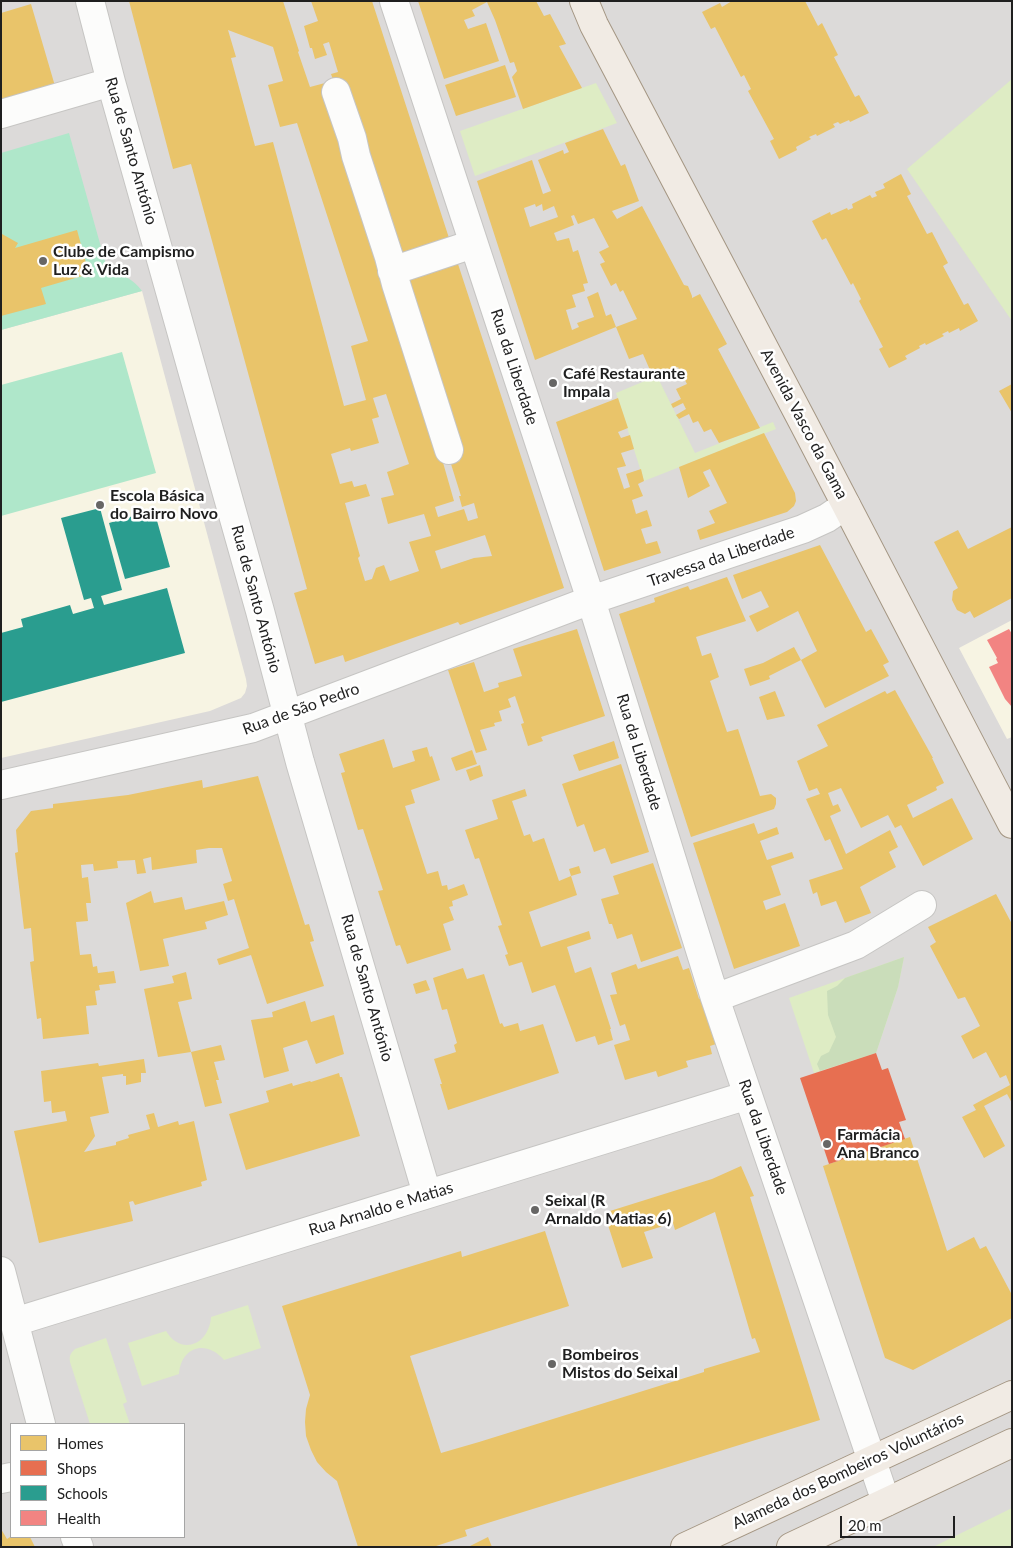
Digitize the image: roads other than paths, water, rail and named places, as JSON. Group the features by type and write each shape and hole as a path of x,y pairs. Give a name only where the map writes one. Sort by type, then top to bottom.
{"main road":[{"name":"Avenida Vasco da Gama","path":"578,1 589,13 1010,817"},
{"name":"Alameda dos Bombeiros Voluntários","path":"688,1546 1012,1395"},
{"path":"790,1547 1012,1443"}],"street":[{"name":"Rua de Santo António","path":"90,1 111,82 260,610 287,716 427,1194"},
{"name":"Rua da Liberdade","path":"394,1 591,600 715,998 886,1502"},
{"path":"1,114 111,82"},
{"path":"336,92 449,450"},
{"path":"392,271 473,244"},
{"name":"Travessa da Liberdade","path":"591,600 803,529 827,518 846,505"},
{"name":"Rua de São Pedro","path":"1,785 253,728 591,600"},
{"path":"715,998 856,945 922,905"},
{"name":"Rua Arnaldo e Matias","path":"14,1322 748,1095"},
{"path":"1,1271 41,1423"}],"place":[{"name":"Clube de Campismo Luz & Vida","path":"43,261"},
{"name":"Café Restaurante Impala","path":"553,383"},
{"name":"Escola Básica do Bairro Novo","path":"100,505"},
{"name":"Farmácia Ana Branco","path":"827,1144"},
{"name":"Seixal (R Arnaldo Matias 6)","path":"535,1210"},
{"name":"Bombeiros Mistos do Seixal","path":"552,1364"}]}
